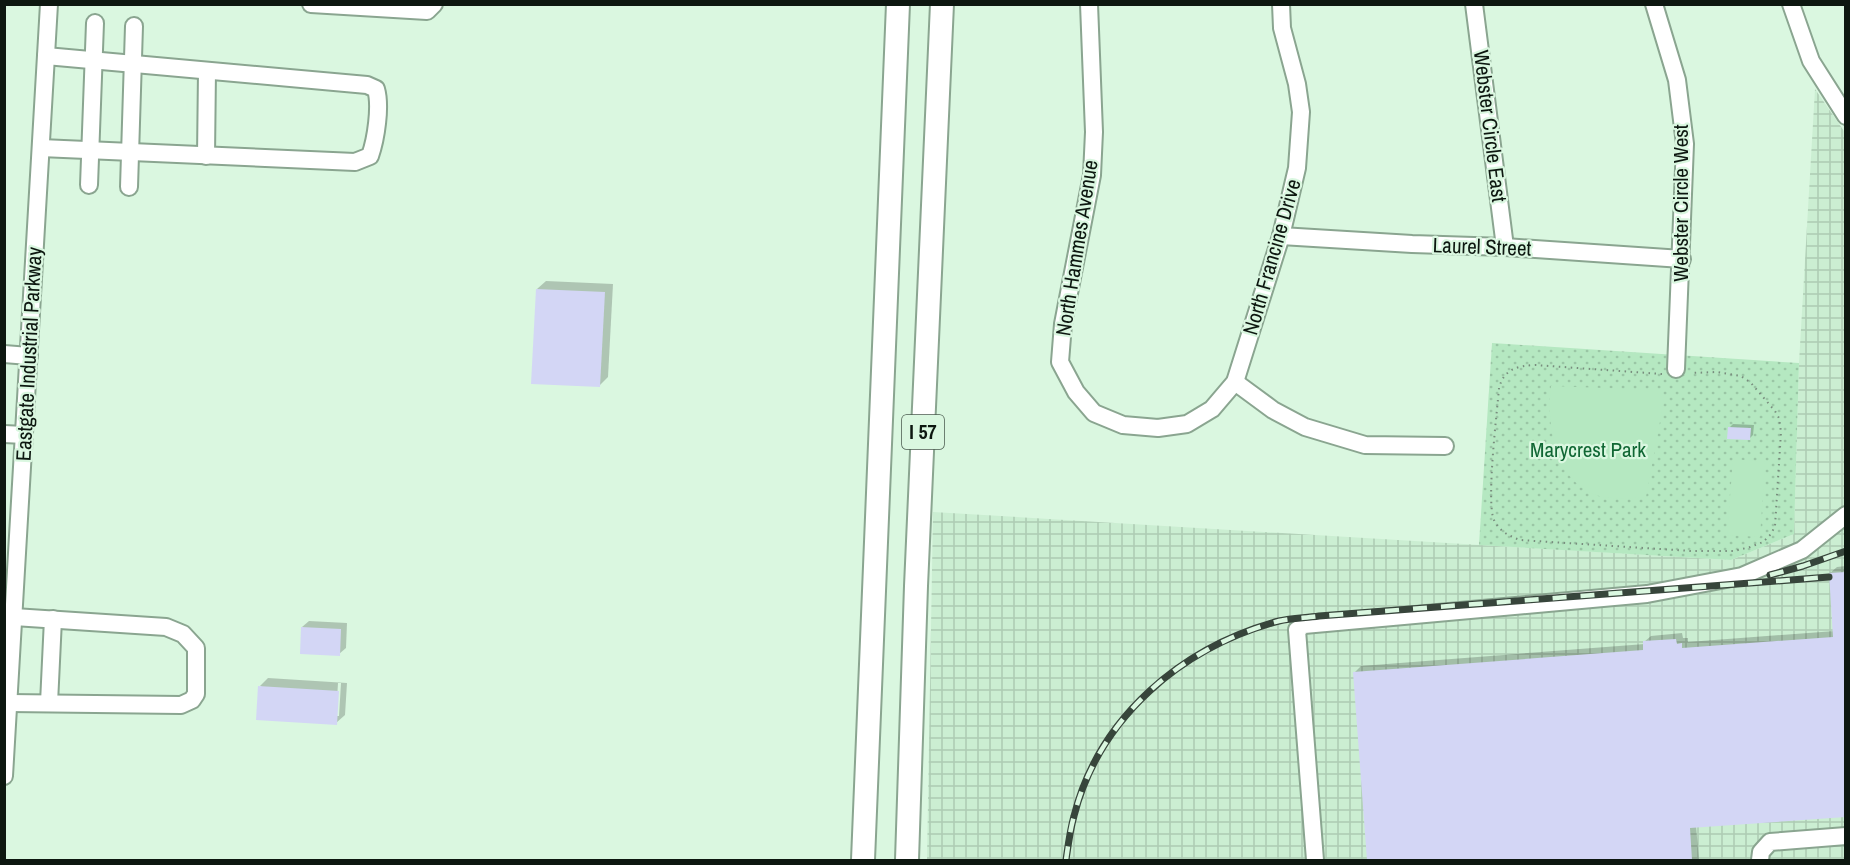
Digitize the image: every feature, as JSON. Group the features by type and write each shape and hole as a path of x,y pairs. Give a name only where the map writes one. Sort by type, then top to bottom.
{"highway":[{"name":"I 57","path":"863,861 898,4"},
{"name":"I 57","path":"907,861 942,4"}],"street":[{"name":"Eastgate Industrial Parkway","path":"4,776 14,616 12,525 24,435 49,4"},
{"path":"312,4 431,8"},
{"name":"North Hammes Avenue","path":"1089,4 1094,132 1092,175 1063,324 1060,362 1076,392 1094,412 1123,425"},
{"name":"North Francine Drive","path":"1123,425 1158,428 1187,424 1212,409 1235,382 1281,236 1297,168 1301,112 1297,84 1282,28 1281,4"},
{"name":"Webster Circle East","path":"1474,4 1505,247"},
{"name":"Webster Circle West","path":"1654,4 1677,80 1685,144 1676,371"},
{"path":"1791,4 1811,61 1845,116"},
{"path":"89,185 95,23"},
{"path":"129,187 134,26"},
{"path":"41,148 355,162 370,156 374,146 378,97 376,88 367,85 46,56"},
{"path":"206,156 207,71"},
{"name":"Laurel Street","path":"1281,236 1505,247 1682,259"},
{"path":"4,354 29,356"},
{"path":"1235,382 1273,410 1305,427 1365,445 1445,446"},
{"path":"4,434 24,435"},
{"path":"1315,861 1297,630 1304,625 1647,594 1742,576 1802,550 1845,514"},
{"path":"9,703 181,705 192,700 196,694 196,648 183,634 166,627 14,616"},
{"path":"49,704 53,619"},
{"path":"1760,861 1761,852 1770,842 1845,836"}],"path":[{"path":"1535,365 1676,371 1717,372 1741,376 1751,383 1779,418 1781,432 1776,518 1771,534 1763,542 1750,547 1711,552 1520,540 1500,529 1494,520 1491,500 1499,388 1506,374 1519,367 1535,365"}],"shaded area":[{"path":"1815,89 1846,134 1845,860 927,860 933,512 1731,560 1794,534 1799,363"}],"green space":[{"name":"Marycrest Park","path":"1492,343 1799,363 1794,534 1731,560 1479,545"},
{"path":"1551,386 1655,390 1664,400 1646,497 1599,496 1584,489 1572,479 1563,466 1552,434"},
{"path":"1733,459 1765,462 1760,537 1727,535"}],"building":[{"path":"536,289 605,292 600,387 531,384"},
{"path":"1728,427 1751,428 1750,440 1727,439"},
{"path":"1846,572 1846,817 1690,828 1692,860 1367,860 1353,672 1643,650 1643,641 1676,639 1677,644 1682,643 1682,648 1833,637 1829,573"},
{"path":"301,627 341,629 340,656 300,654"},
{"path":"258,686 339,691 337,725 256,720"}],"railway":[{"path":"1770,575 1846,551"},
{"path":"1066,860 1073,821 1086,780 1103,747 1124,718 1150,691 1178,668 1243,633 1279,621 1319,616 1829,577"}]}
